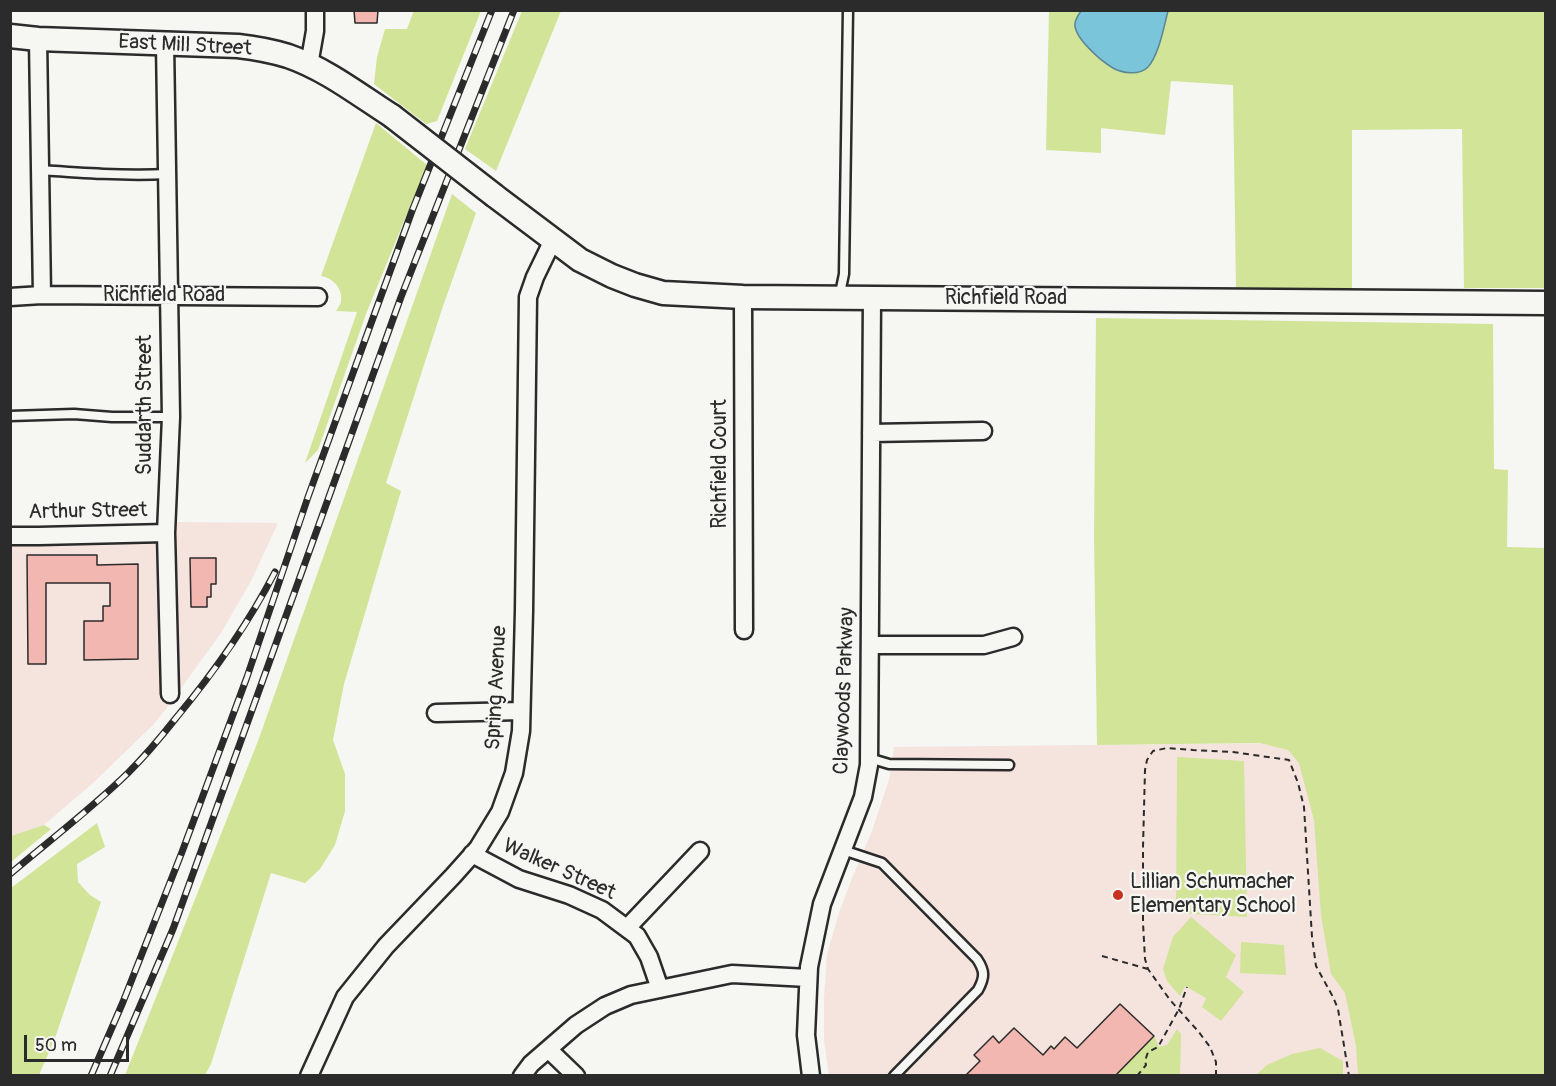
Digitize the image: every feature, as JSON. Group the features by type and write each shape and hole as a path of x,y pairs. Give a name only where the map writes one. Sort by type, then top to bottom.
{"street":[{"path":"309,65 315,31 315,10"},
{"name":"East Mill Street","path":"10,36 238,46 288,56 333,78 392,116 495,196"},
{"path":"38,39 42,295"},
{"name":"Suddarth Street","path":"165,44 171,417 166,533 170,694"},
{"name":"Richfield Road","path":"495,196 580,260 612,276 663,293 743,297 1545,303"},
{"name":"Spring Avenue","path":"309,1076 345,997 386,945 478,848 500,812 514,772 521,731 528,297 553,240"},
{"name":"Richfield Road","path":"10,297 42,295 318,297"},
{"name":"Richfield Court","path":"743,297 744,630"},
{"name":"Claywoods Parkway","path":"811,1076 806,1035 809,967 822,904 863,797 869,758 872,298"},
{"path":"872,432 983,431"},
{"name":"Arthur Street","path":"10,536 166,533"},
{"path":"870,645 984,645 1013,637"},
{"path":"436,712 521,711"},
{"path":"627,928 700,851"},
{"name":"Walker Street","path":"472,855 519,879 569,895 602,910 637,936 649,957 660,989"},
{"path":"522,1076 531,1064 576,1025 605,1006 631,995 732,974 808,978"},
{"path":"549,1050 576,1076"}],"lane":[{"path":"839,298 844,274 848,10"},
{"path":"40,170 96,174 167,174"},
{"path":"10,416 74,414 112,417 171,417"},
{"path":"869,758 889,764 1009,765"},
{"path":"843,850 882,863 977,959 984,969 983,982 978,990 894,1076"}],"path":[{"path":"1216,1076 1216,1062 1210,1047 1170,1000 1148,969 1145,959 1143,836 1145,770 1147,760 1153,751 1167,748 1233,752 1289,760 1304,807 1312,937 1316,966 1334,997 1338,1009 1349,1076"},
{"path":"1102,956 1148,969"},
{"path":"1137,1075 1146,1065 1144,1061 1148,1052 1158,1047 1179,1009 1187,987"}],"shaded area":[{"path":"177,522 278,523 251,581 221,633 153,725 93,783 44,825 11,836 11,542 176,542"},
{"name":"Lillian Schumacher Elementary School","path":"1392,742 1390,1075 829,1076 824,1040 827,954 839,913 872,831 889,780 894,747"}],"green space":[{"path":"414,10 481,11 437,121 426,124 374,84 377,57 385,29 407,29"},
{"path":"522,11 561,11 496,171 465,149"},
{"path":"1049,11 1545,11 1545,288 1464,288 1462,129 1352,130 1352,289 1236,288 1233,85 1171,81 1165,135 1101,128 1101,153 1046,150"},
{"path":"376,123 427,165 366,314 318,450 305,463 357,312 336,311 341,302 339,288 333,281 321,276"},
{"path":"452,194 476,213 442,309 386,483 401,491 344,684 333,740 345,774 345,811 335,845 320,869 305,883 271,873 211,1064 205,1075 125,1075 258,741"},
{"path":"1096,318 1493,324 1494,469 1508,470 1507,547 1545,548 1545,1075 1358,1075 1356,1046 1345,993 1331,974 1321,915 1314,820 1299,763 1288,750 1260,743 1097,745 1094,537"},
{"path":"1177,757 1244,761 1247,917 1176,913"},
{"path":"97,823 105,847 77,864 78,882 90,895 101,902 55,1038 39,1075 11,1075 11,888"},
{"path":"44,825 51,829 11,862 11,836"},
{"path":"1191,917 1236,955 1226,977 1244,992 1221,1021 1202,1007 1206,998 1185,986 1180,996 1167,981 1163,969 1173,937"},
{"path":"1241,942 1284,945 1286,975 1240,973"},
{"path":"1177,1029 1181,1034 1180,1075 1115,1076 1154,1036 1159,1047 1167,1045"},
{"path":"1320,1048 1343,1061 1343,1075 1256,1075 1267,1065 1292,1054"}],"water":[{"path":"1081,11 1168,11 1152,62 1144,70 1135,73 1113,68 1089,48 1078,35 1075,21"}],"building":[{"path":"354,10 378,10 377,23 355,23"},
{"path":"27,555 97,555 97,565 138,564 138,659 84,660 84,621 103,621 103,606 110,606 110,583 46,583 46,664 28,664"},
{"path":"190,558 216,558 216,584 211,584 211,597 207,597 207,607 191,607"},
{"path":"1120,1004 1154,1036 1115,1076 965,1076 980,1061 974,1055 993,1036 999,1043 1014,1028 1043,1055 1051,1046 1054,1049 1065,1037 1077,1048"}],"railway":[{"path":"91,1076 182,852 247,677 308,497 412,211 492,10"},
{"path":"110,1076 173,929 401,297 514,10"},
{"path":"10,874 100,799 153,746 230,648 275,572"}],"place":[{"name":"Lillian Schumacher Elementary School","path":"1118,895"}]}
